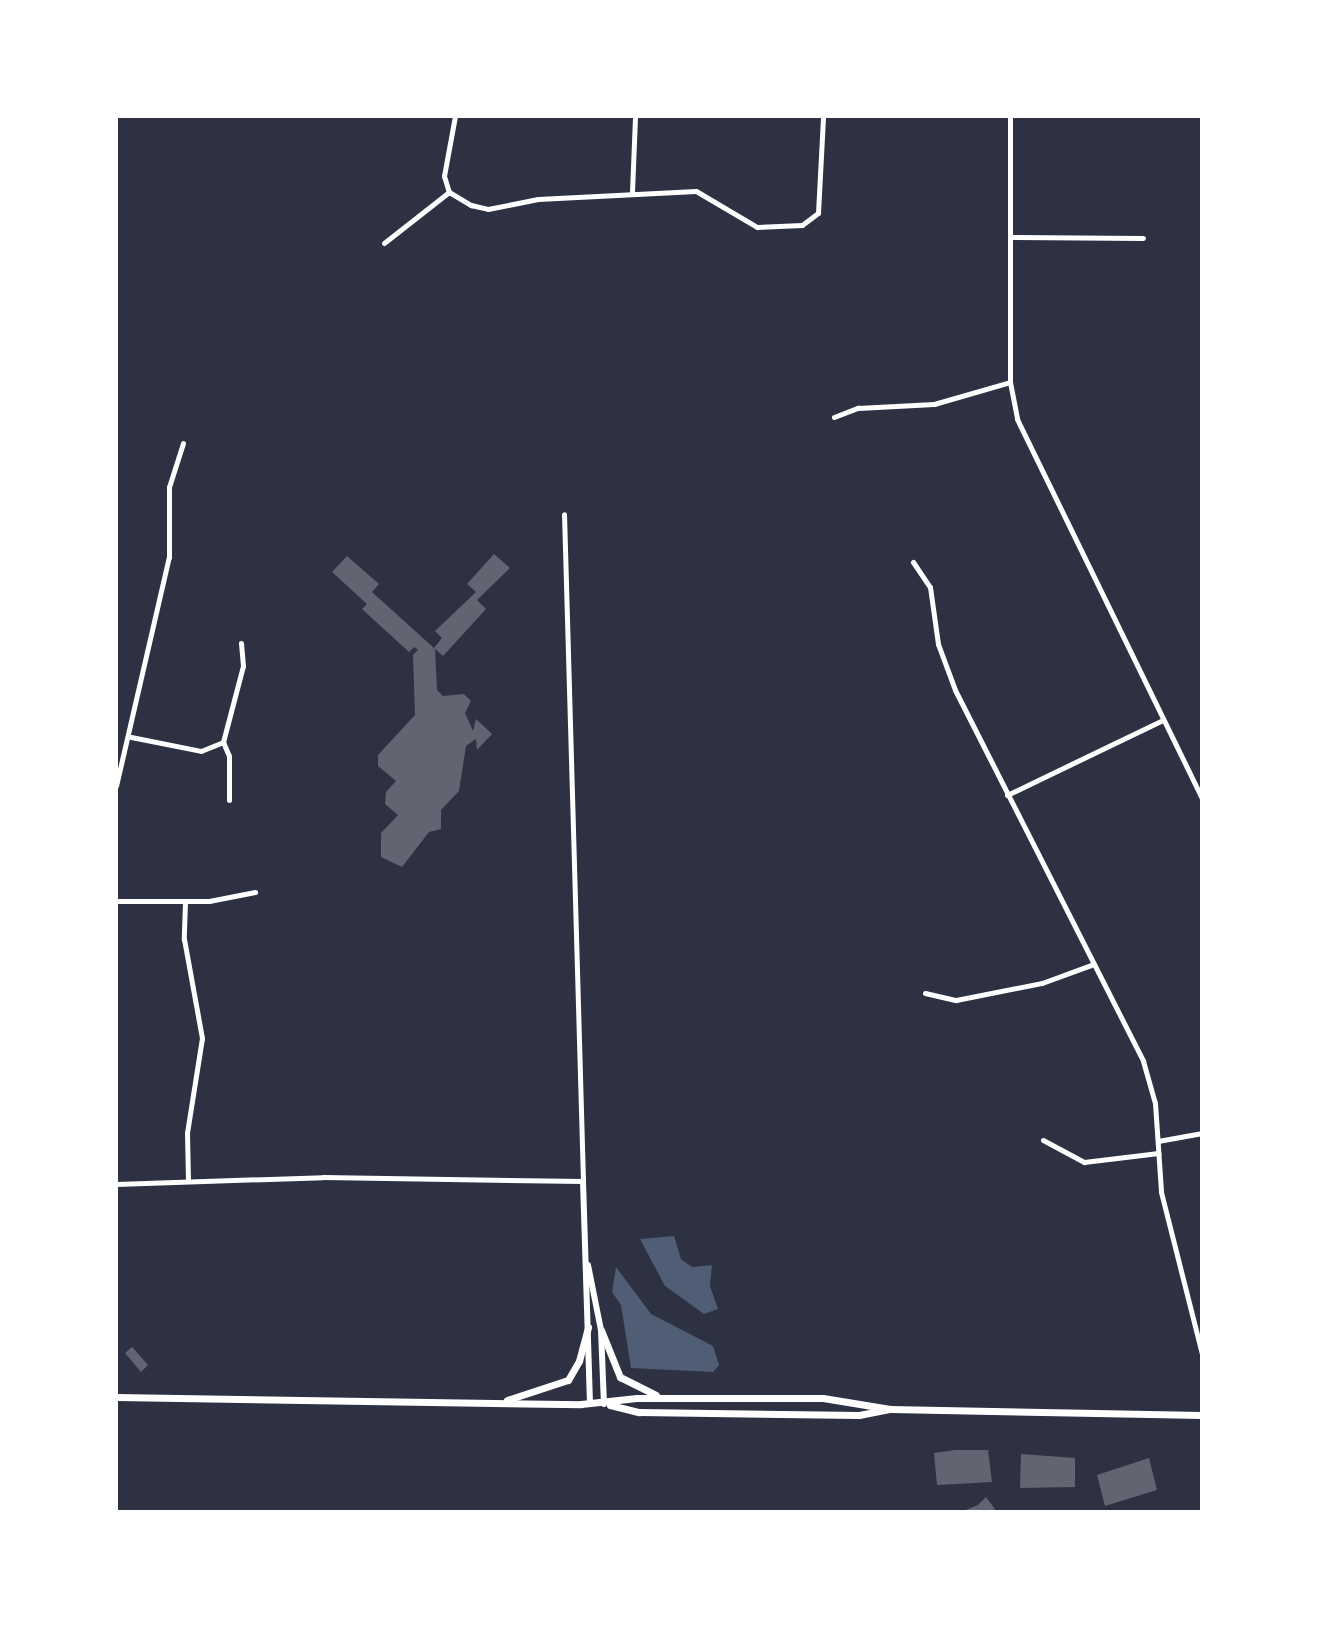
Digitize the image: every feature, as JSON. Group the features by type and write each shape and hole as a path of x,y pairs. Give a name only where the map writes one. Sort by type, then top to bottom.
{"main road":[{"path":"499,1403 568,1380 579,1361 588,1327"},
{"path":"601,1330 622,1380 662,1398"},
{"path":"116,1397 590,1404 662,1398 841,1399 890,1409 1202,1415"},
{"path":"604,1404 639,1412 859,1415 890,1409"}],"street":[{"path":"449,192 444,163 455,116"},
{"path":"632,192 635,116"},
{"path":"449,192 488,209 538,199 696,191 757,227 802,225 814,218 821,203 823,116"},
{"path":"1010,116 1010,382 1024,436 1202,798"},
{"path":"384,243 449,192"},
{"path":"1010,237 1143,238"},
{"path":"834,417 858,408 934,404 1010,382"},
{"path":"116,786 131,737 169,557 169,487 183,443"},
{"path":"564,514 590,1404"},
{"path":"913,562 930,587 945,667 1091,965 1143,1061 1155,1103 1166,1214 1202,1354"},
{"path":"229,800 229,756 223,742 243,666 241,643"},
{"path":"1007,795 1163,720"},
{"path":"131,737 201,751 223,742"},
{"path":"116,901 185,902 255,892"},
{"path":"185,902 184,939 202,1038 187,1133 188,1180"},
{"path":"925,993 956,1000 1042,983 1091,965"},
{"path":"1158,1141 1202,1133"},
{"path":"1043,1140 1084,1162 1158,1153"},
{"path":"116,1184 188,1180 583,1181"},
{"path":"584,1246 601,1330 604,1404"}],"water":[{"path":"674,1236 681,1259 692,1267 712,1265 710,1286 718,1309 704,1314 665,1286 640,1239"},
{"path":"616,1267 651,1314 713,1346 719,1365 713,1372 631,1368 621,1305 612,1292"}],"building":[{"path":"494,554 510,568 477,600 486,609 443,656 434,648 442,638 435,631 476,592 467,584"},
{"path":"347,556 379,584 372,592 435,649 437,690 443,696 464,694 471,701 465,713 473,731 476,719 492,734 477,750 476,739 466,746 459,791 441,810 441,829 429,832 402,867 381,857 381,833 398,815 385,804 386,792 396,781 378,766 378,755 415,715 413,655 418,650 414,647 409,652 362,609 367,604 332,572"},
{"path":"132,1347 148,1365 141,1372 125,1353"},
{"path":"988,1450 992,1482 937,1485 934,1453"},
{"path":"1021,1454 1075,1458 1075,1487 1020,1488"},
{"path":"1149,1458 1157,1490 1105,1506 1097,1475"},
{"path":"986,1497 997,1512 961,1512 978,1505"}]}
